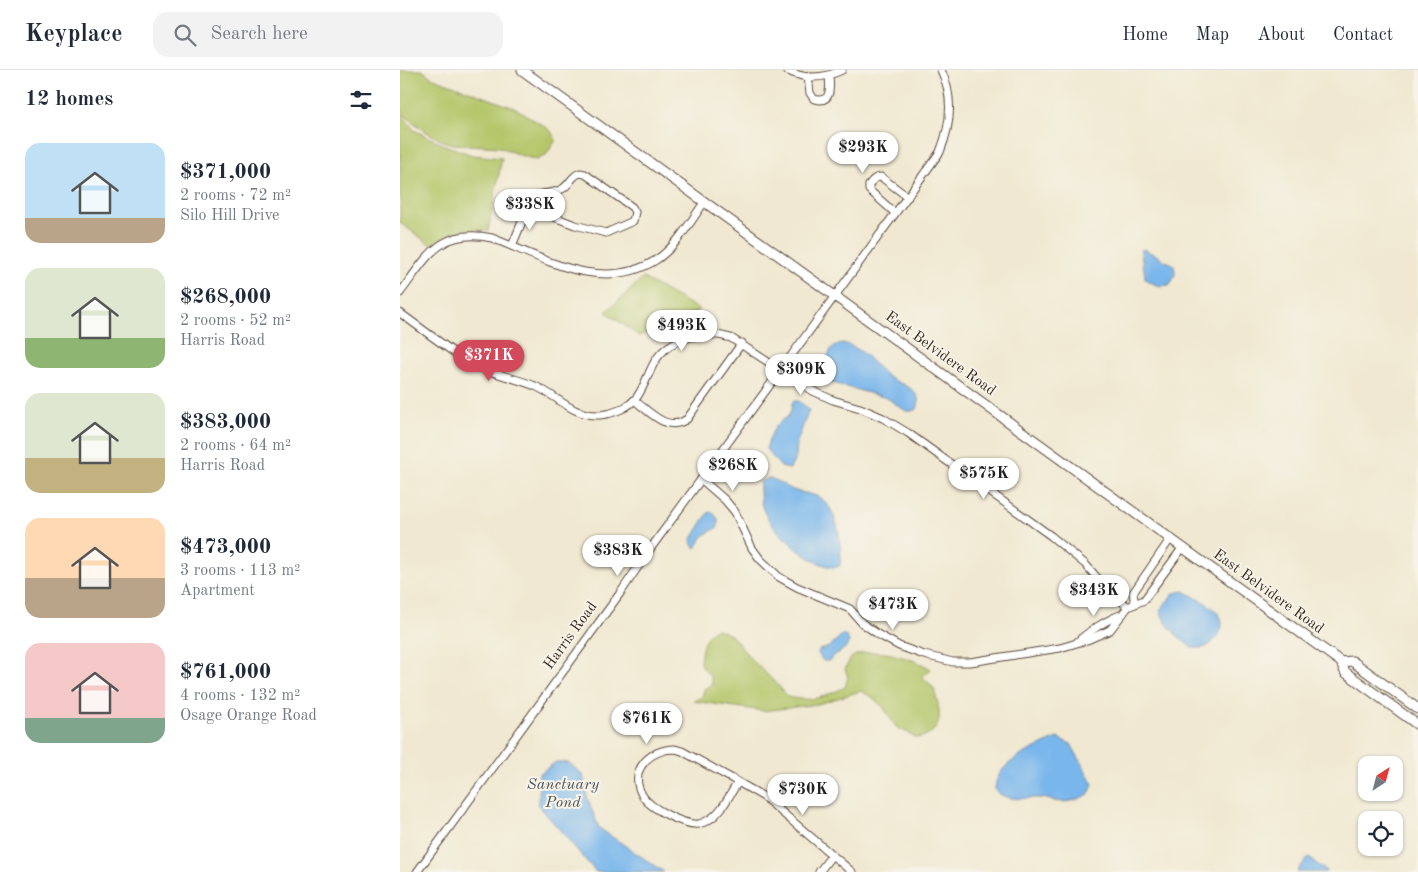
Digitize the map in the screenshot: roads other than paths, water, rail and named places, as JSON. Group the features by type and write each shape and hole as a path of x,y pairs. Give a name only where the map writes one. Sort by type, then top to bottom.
{"main road":[{"name":"East Belvidere Road","path":"522,70 1341,662 1345,672 1418,725"},
{"name":"East Belvidere Road","path":"1341,662 1352,661 1418,709"}],"street":[{"path":"786,70 808,77 822,77 842,70"},
{"name":"Harris Road","path":"417,872 940,152 948,129 950,98 941,70"},
{"path":"808,77 810,93 814,99 820,101 826,98 830,91 829,75"},
{"path":"512,246 528,208 533,199 538,195 564,188 575,175 580,173 585,174 632,207 635,217 628,224 606,234 575,226 528,208"},
{"path":"895,213 869,190 869,185 873,180 881,177 908,197"},
{"path":"400,294 434,249 452,238 464,235 478,234 492,238 576,271 602,275 620,274 636,270 656,260 669,249 706,202"},
{"path":"400,314 467,362 536,387 582,414 599,415 611,413 628,406 637,397 654,362 665,350 674,344 696,335 705,334 719,334 742,343 813,391 883,418 908,433 1051,536 1085,564 1107,589 1132,606"},
{"path":"634,400 663,421 672,425 679,425 686,419 742,343"},
{"path":"700,480 726,500 735,512 752,548 760,559 779,577 797,587 850,609 862,623 898,646 934,658 955,662 970,662 1060,648 1076,642 1144,600 1182,546"},
{"path":"1132,606 1133,593 1171,538"},
{"path":"738,782 716,816 700,824 694,824 673,817 648,802 643,797 638,780 639,771 649,757 662,750 682,750 738,782 764,797 852,872"},
{"path":"819,872 832,855"}],"water":[{"path":"1146,249 1148,252 1173,264 1175,275 1169,285 1158,286 1145,279 1141,250"},
{"path":"843,343 859,350 886,375 914,391 918,400 917,409 906,411 887,398 818,379 815,373 823,365 832,348"},
{"path":"794,401 799,401 809,410 797,442 796,457 790,469 781,467 766,449 774,429 789,415"},
{"path":"769,478 793,490 816,496 823,500 834,516 840,537 840,566 824,565 814,560 782,536 767,517 761,503 760,482"},
{"path":"712,511 718,519 718,527 703,536 696,548 692,545 691,540 708,513"},
{"path":"1184,591 1210,606 1217,612 1222,621 1219,635 1206,647 1192,648 1169,627 1160,610 1174,593"},
{"path":"842,635 845,635 849,641 845,648 834,655 829,661 823,661 818,653 819,650 829,647"},
{"path":"1057,738 1071,744 1093,784 1089,794 1073,801 1059,802 1042,798 1010,798 995,790 997,780 1009,764 1018,757"},
{"name":"Sanctuary Pond","path":"556,762 569,763 583,775 588,800 599,828 664,872 596,872 539,806 539,774"},
{"path":"1308,857 1326,871 1326,872 1297,872"}]}
